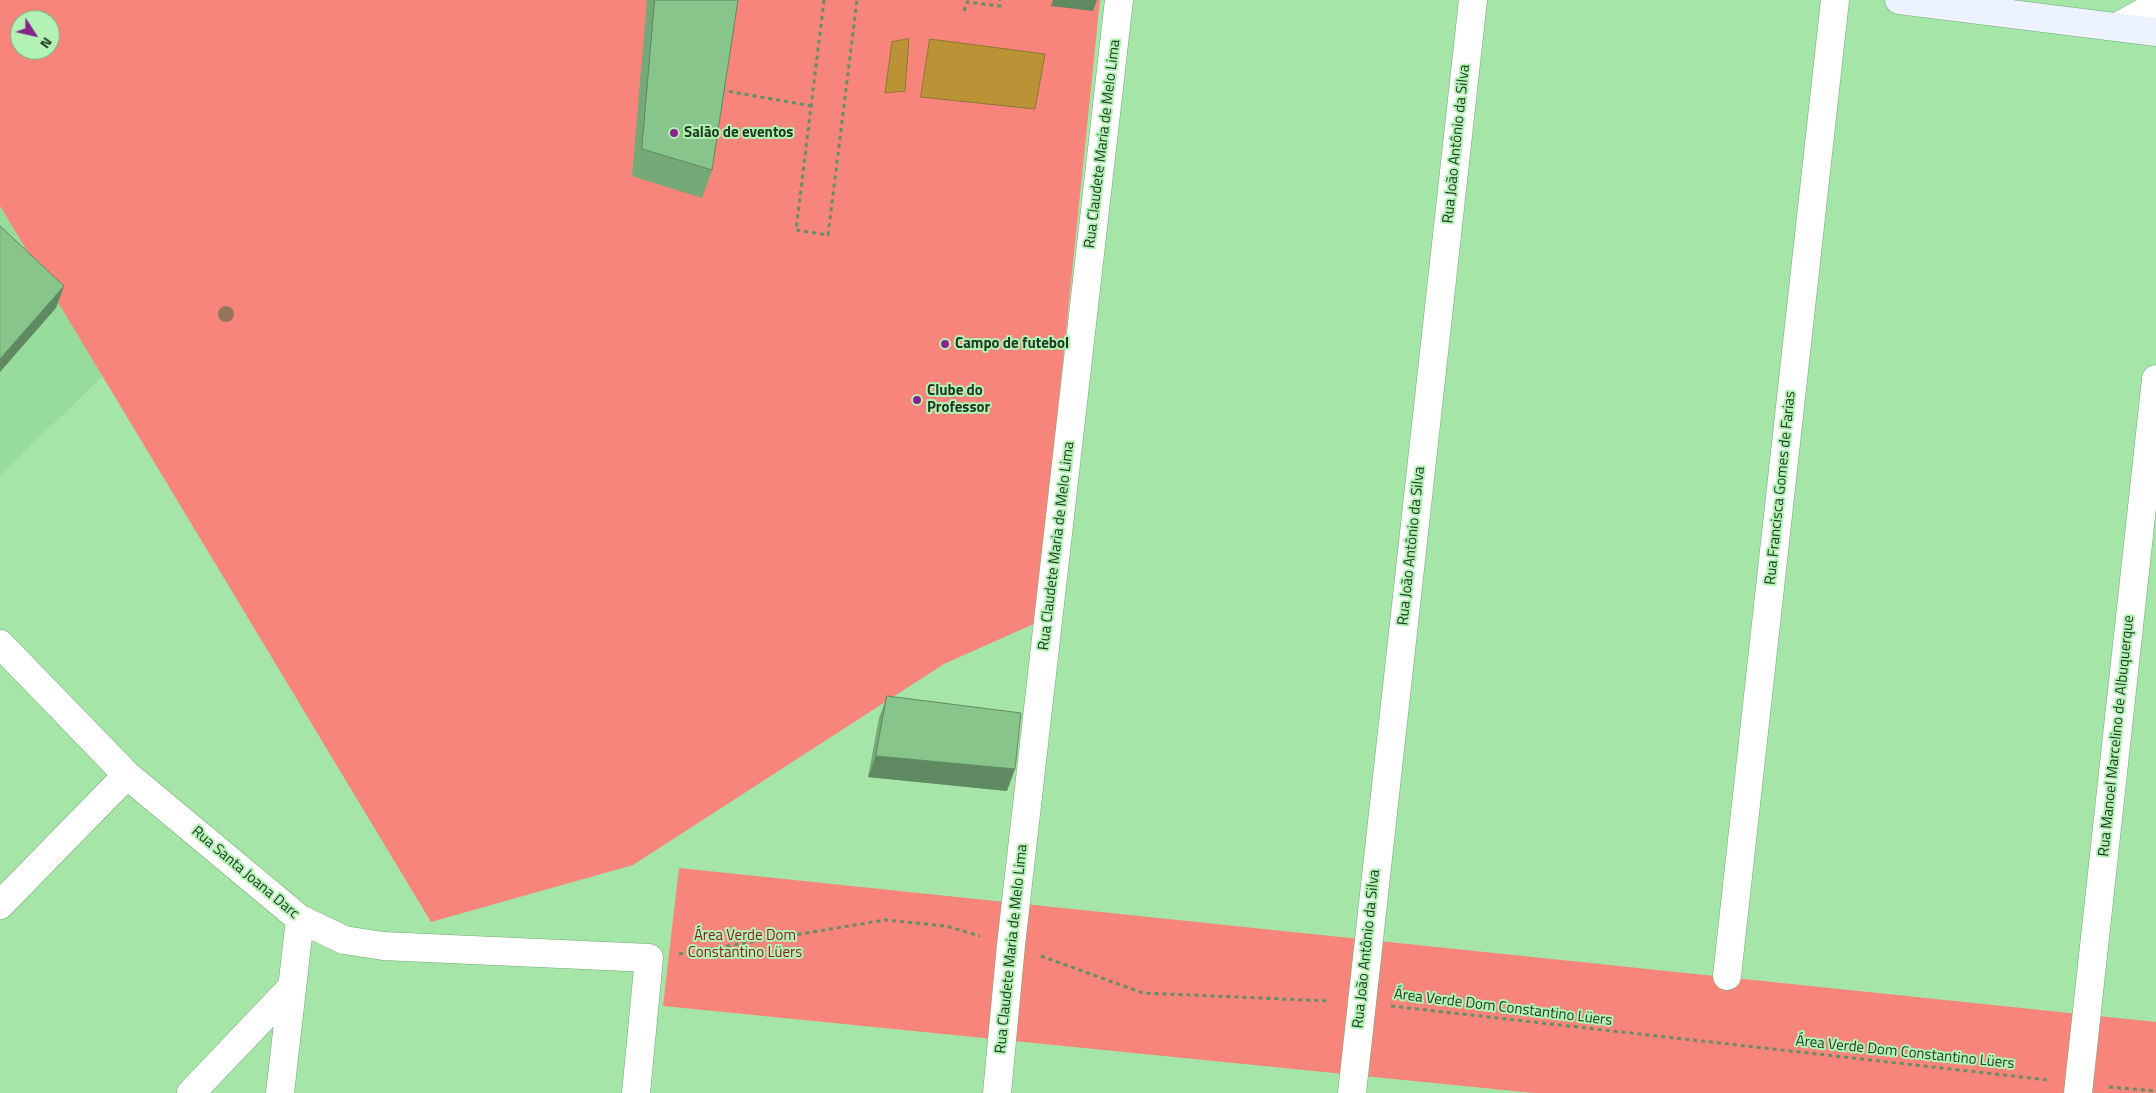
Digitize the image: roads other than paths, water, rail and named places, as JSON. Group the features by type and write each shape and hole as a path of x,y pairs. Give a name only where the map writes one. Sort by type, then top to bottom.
{"street":[{"name":"Rua Claudete Maria de Melo Lima","path":"997,1093 1011,945 1119,0"},
{"name":"Rua João Antônio da Silva","path":"1352,1093 1473,0"},
{"name":"Rua Francisca Gomes de Farias","path":"1727,976 1835,0"},
{"path":"1900,0 2156,32"},
{"path":"2119,26 2156,5"},
{"name":"Rua Manoel Marcelino de Albuquerque","path":"2078,1088 2156,379"},
{"name":"Rua Santa Joana Darc","path":"0,644 128,775 300,919 344,940 383,946 649,958 636,1093"},
{"path":"0,905 128,775"},
{"path":"280,1093 300,919"},
{"path":"191,1093 292,987"}],"place":[{"name":"Salão de eventos","path":"674,133"},
{"name":"Campo de futebol","path":"945,344"},
{"name":"Clube do Professor","path":"917,400"}],"park label":[{"name":"Área Verde Dom Constantino Lüers","path":"745,944"}]}
